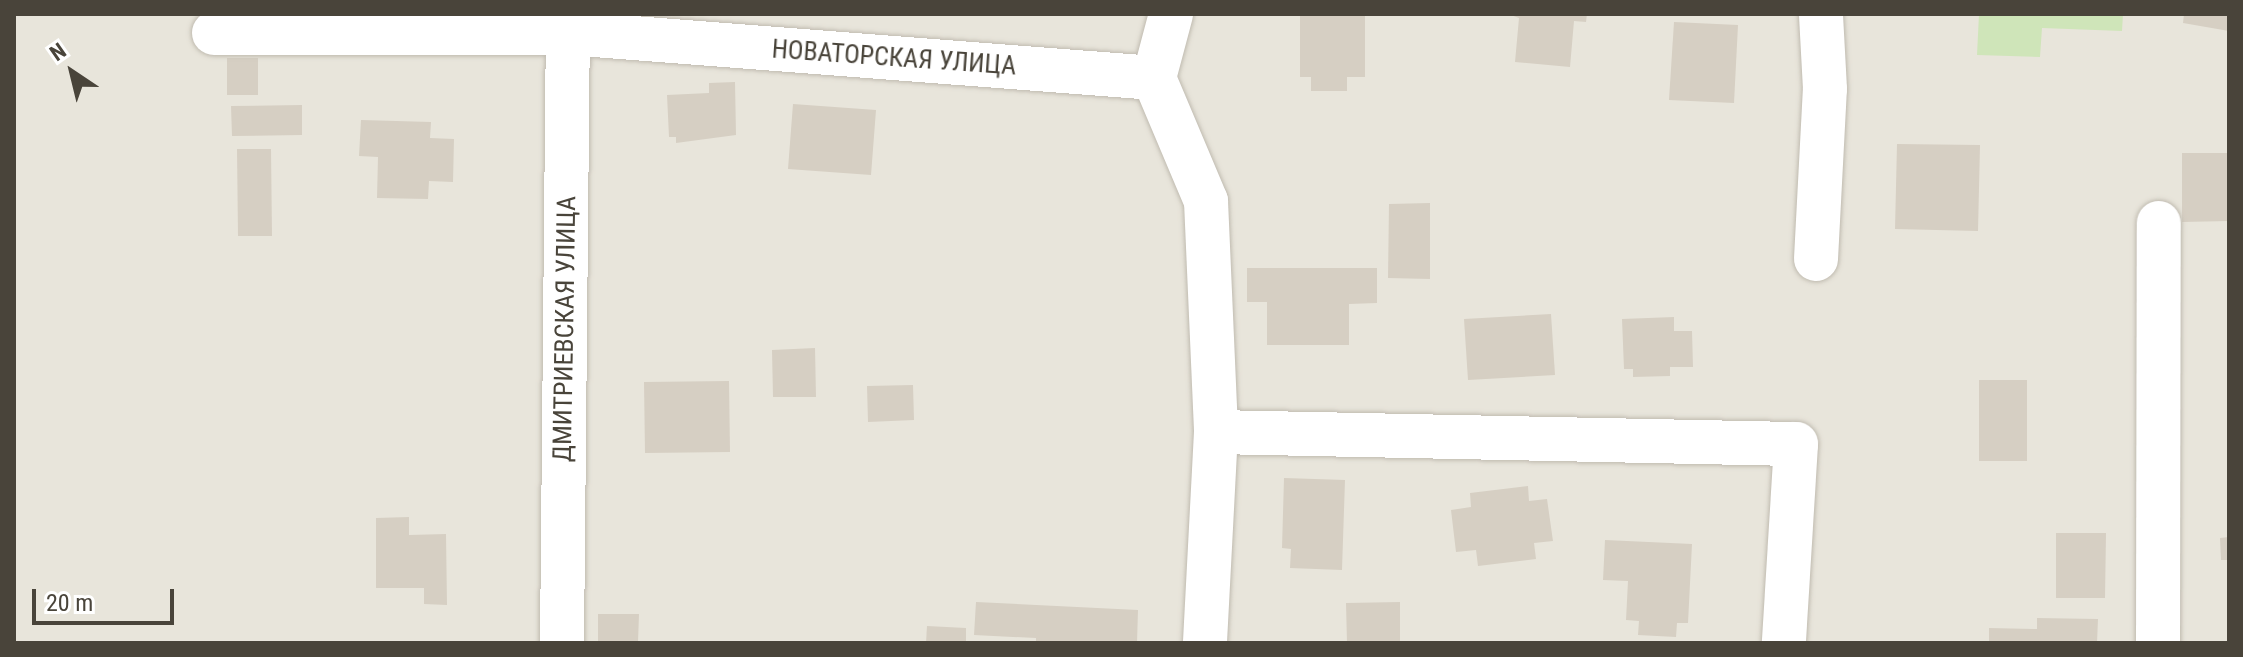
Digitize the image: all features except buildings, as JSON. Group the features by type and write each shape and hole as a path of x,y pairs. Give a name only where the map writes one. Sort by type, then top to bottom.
{"street":[{"path":"1171,14 1154,78 1206,201 1216,432 1205,643"},
{"path":"1816,259 1825,89 1821,14"},
{"name":"НОВАТОРСКАЯ УЛИЦА","path":"214,33 568,24 1154,78"},
{"name":"ДМИТРИЕВСКАЯ УЛИЦА","path":"562,643 568,24"},
{"path":"2158,643 2159,223"},
{"path":"1216,432 1796,444 1784,643"}],"shaded area":[{"path":"14,14 2229,14 2229,643 14,643"}],"green space":[{"path":"1979,14 2123,14 2122,31 2042,28 2040,57 1977,55"}]}
